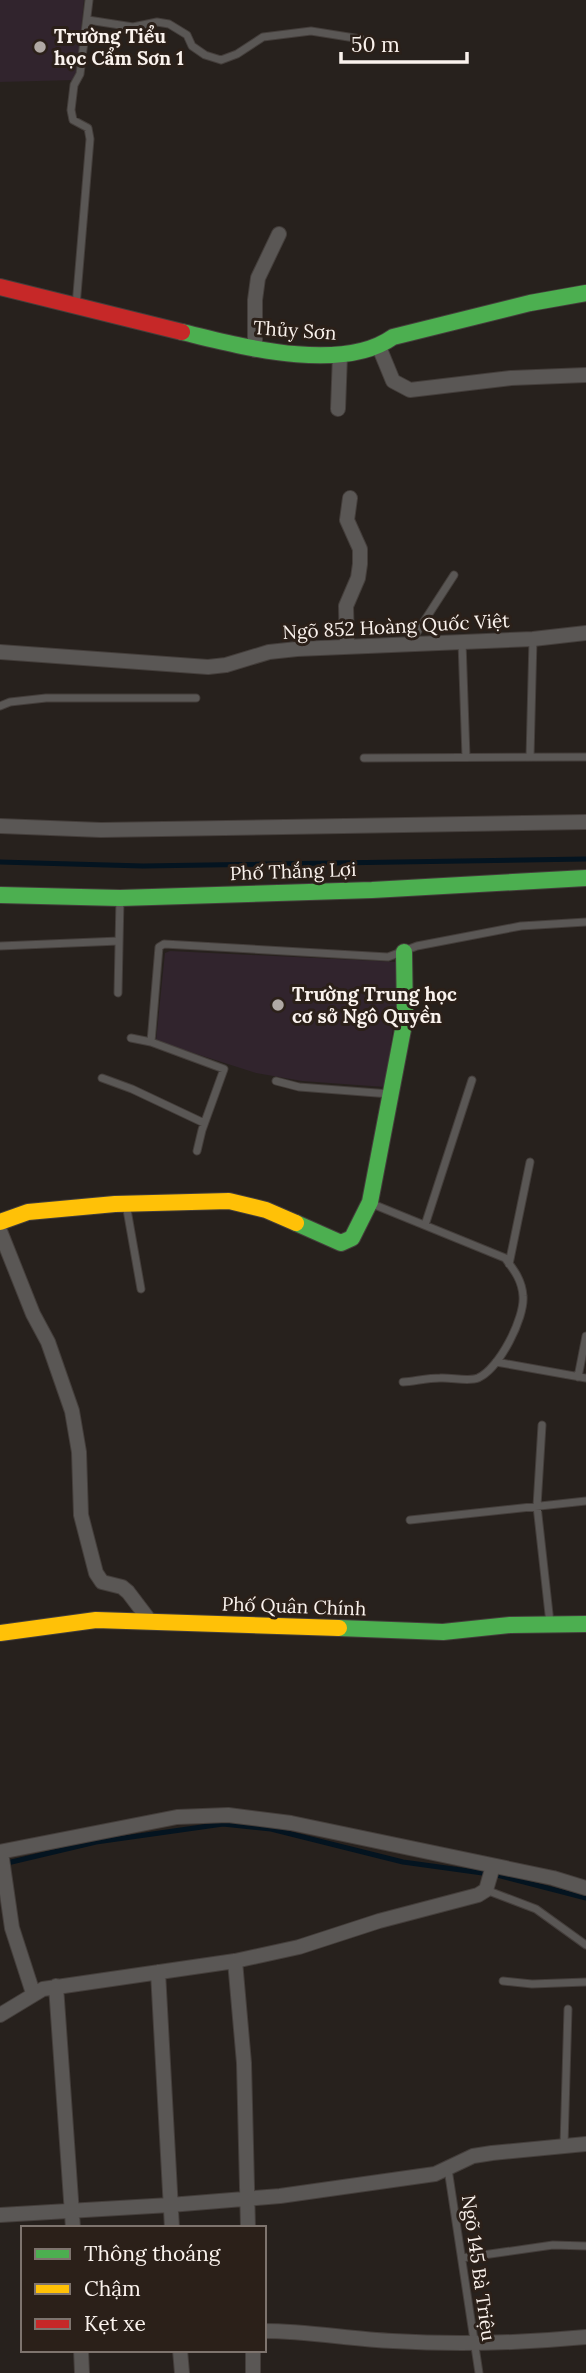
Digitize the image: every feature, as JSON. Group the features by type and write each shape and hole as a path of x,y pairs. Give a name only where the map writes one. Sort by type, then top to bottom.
{"street":[{"path":"255,350 258,278 279,234"},
{"name":"Thủy Sơn","path":"0,287 255,350 340,355 379,347 393,337 530,303 586,293"},
{"path":"379,347 393,381 410,390 511,377 586,375"},
{"path":"338,410 340,355"},
{"path":"347,646 346,606 358,578 360,564 360,549 347,520 350,498"},
{"name":"Ngõ 852 Hoàng Quốc Việt","path":"0,652 208,667 226,665 269,652 347,646 533,639 586,633"},
{"path":"0,826 101,830 586,822"},
{"name":"Phố Thắng Lợi","path":"0,895 120,898 372,890 586,878"},
{"path":"0,1222 28,1212 126,1203 229,1201 266,1210 341,1243 352,1238 370,1202 405,1018 404,952"},
{"path":"0,1231 33,1314 48,1342 72,1411 79,1452 81,1515 96,1573 102,1581 122,1587 128,1592 150,1621"},
{"name":"Phố Quân Chính","path":"0,1633 96,1620 443,1632 510,1625 586,1624"},
{"path":"33,1993 12,1928 2,1858 177,1817 228,1815 291,1823 491,1876 553,1878 586,1888"},
{"path":"0,2015 33,1993 56,1986 235,1961 299,1947 379,1921 478,1895 491,1876"},
{"path":"235,1961 244,2063 248,2226"},
{"path":"158,1972 172,2226"},
{"path":"56,1986 73,2226"},
{"path":"0,2215 247,2199 404,2179 448,2169 473,2156 586,2144"},
{"path":"266,2331 302,2331 393,2341 474,2343 519,2343 586,2337"},
{"path":"81,2352 82,2373"},
{"path":"180,2352 182,2373"},
{"path":"253,2352 253,2373"}],"lane":[{"path":"76,306 90,139 88,128 73,120 71,110 74,85 80,74 89,0"},
{"path":"88,20 133,27 157,22 169,24 187,34 192,46 198,51 221,60 237,54 263,37 311,31 361,39"},
{"path":"410,644 454,575"},
{"path":"530,757 533,639"},
{"path":"462,641 467,757"},
{"path":"0,706 10,702 46,698 195,698"},
{"path":"364,758 586,757"},
{"path":"118,993 120,898"},
{"path":"151,1042 159,947 164,944 388,957 418,946 521,926 586,922"},
{"path":"0,946 119,941"},
{"path":"131,1038 151,1042 224,1069 204,1123 197,1151"},
{"path":"102,1078 204,1123"},
{"path":"425,1225 472,1080"},
{"path":"276,1082 299,1087 390,1094"},
{"path":"509,1264 530,1162"},
{"path":"370,1202 505,1258 517,1273 524,1299 518,1323 496,1362 477,1378 403,1382"},
{"path":"126,1203 141,1289"},
{"path":"496,1362 582,1377 586,1336"},
{"path":"542,1425 537,1506 550,1624"},
{"path":"410,1520 586,1501"},
{"path":"491,1876 586,1945"},
{"path":"503,1981 532,1984 586,1982"},
{"path":"564,2145 568,2009"},
{"name":"Ngõ 145 Bà Triệu","path":"448,2169 479,2373"},
{"path":"462,2258 553,2245 586,2246"}],"shaded area":[{"name":"Trường Tiểu học Cẩm Sơn 1","path":"0,0 84,0 76,80 0,82"},
{"name":"Trường Trung học cơ sở Ngô Quyền","path":"170,951 397,962 401,968 385,1087 302,1081 256,1073 156,1041 165,953"}],"waterway":[{"path":"0,862 143,866 586,859"},
{"path":"3,1864 96,1842 223,1824 271,1829 403,1862 497,1875 586,1898"}],"traffic: fast":[{"path":"182,332 290,354 346,354 371,348 393,337 530,303 586,293"},
{"path":"0,895 120,898 372,890 586,878"},
{"path":"296,1223 341,1243 352,1238 370,1202 405,1019 404,952"},
{"path":"339,1628 443,1632 510,1625 586,1624"}],"traffic: slow":[{"path":"0,1222 28,1212 115,1204 229,1201 266,1210 296,1223"},
{"path":"0,1633 96,1620 339,1628"}],"traffic: jam":[{"path":"0,287 182,332"}],"place":[{"name":"Trường Tiểu học Cẩm Sơn 1","path":"40,47"},
{"name":"Trường Trung học cơ sở Ngô Quyền","path":"278,1005"}]}
